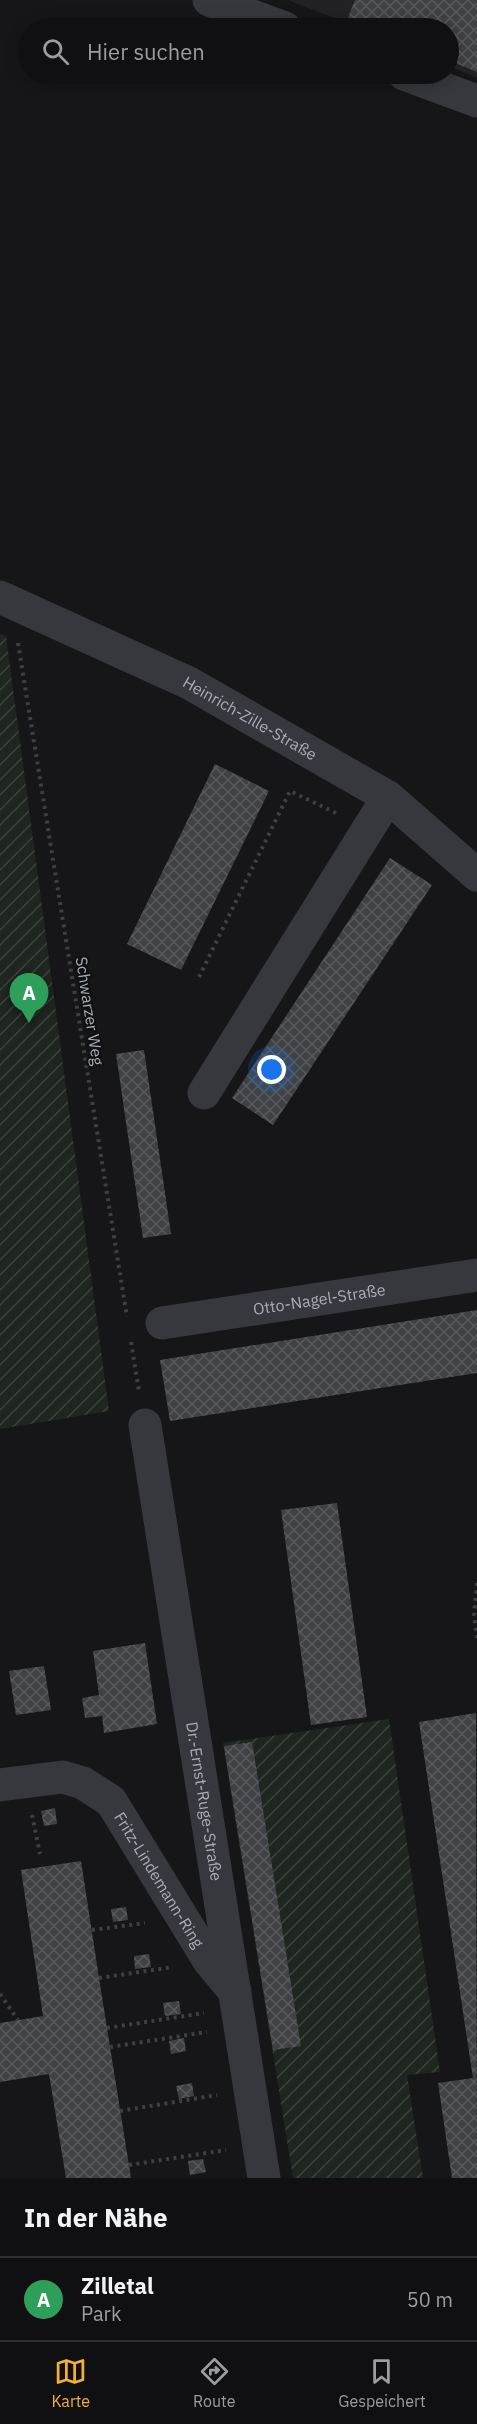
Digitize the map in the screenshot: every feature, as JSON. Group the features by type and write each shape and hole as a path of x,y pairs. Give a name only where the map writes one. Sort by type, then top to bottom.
{"street":[{"path":"209,0 258,18"},
{"path":"431,84 477,101"},
{"name":"Heinrich-Zille-Straße","path":"6,599 189,683 388,797 477,874"},
{"path":"204,1093 388,797"},
{"name":"Otto-Nagel-Straße","path":"162,1323 477,1275"},
{"name":"Dr.-Ernst-Ruge-Straße","path":"145,1425 264,2178"},
{"name":"Fritz-Lindemann-Ring","path":"0,1785 63,1777 83,1783 111,1801 238,2009"}],"path":[{"name":"Schwarzer Weg","path":"6,599 128,1319"},
{"path":"199,977 290,791 369,828"},
{"path":"130,1331 145,1425"},
{"path":"477,1583 474,1615 477,1638"},
{"path":"92,1930 183,1917"},
{"path":"99,1978 209,1961"},
{"path":"0,1994 18,2020"},
{"path":"107,2028 238,2009"},
{"path":"110,2047 238,2009"},
{"path":"120,2111 251,2089"},
{"path":"129,2165 259,2145"}],"shaded area":[{"path":"288,0 477,0 477,78 459,70 459,18 334,18"},
{"path":"0,634 6,636 109,1411 0,1429"},
{"path":"389,1719 440,2072 407,2075 423,2178 293,2178 223,1743"}],"building":[{"path":"355,0 477,0 477,72 459,65 459,18 348,18"},
{"path":"215,764 269,791 181,970 127,944"},
{"path":"390,858 432,885 273,1125 232,1098"},
{"path":"144,1050 171,1234 143,1238 116,1054"},
{"path":"477,1310 477,1373 170,1421 160,1360"},
{"path":"337,1503 367,1717 311,1725 281,1510"},
{"path":"145,1643 157,1724 104,1733 102,1716 85,1718 82,1698 99,1695 93,1651"},
{"path":"44,1666 51,1710 16,1715 9,1671"},
{"path":"476,1713 477,2178 452,2178 438,2083 473,2078 419,1722"},
{"path":"252,1742 301,2046 273,2050 224,1746"},
{"path":"55,1808 57,1824 44,1826 41,1811"},
{"path":"81,1861 131,2178 66,2178 49,2074 0,2082 0,2023 43,2016 21,1870"},
{"path":"126,1907 128,1920 113,1922 111,1909"},
{"path":"149,1954 151,1967 135,1969 134,1956"},
{"path":"179,2001 181,2014 165,2016 163,2003"},
{"path":"184,2038 186,2051 171,2054 169,2041"},
{"path":"192,2083 194,2096 179,2099 176,2086"},
{"path":"203,2159 206,2172 190,2175 188,2161"}],"place":[{"name":"Zilletal","path":"29,1023"}]}
